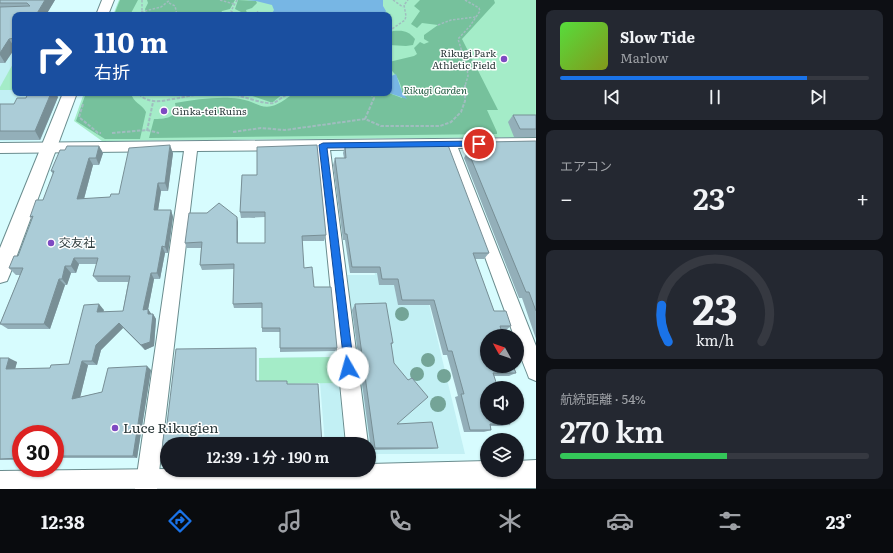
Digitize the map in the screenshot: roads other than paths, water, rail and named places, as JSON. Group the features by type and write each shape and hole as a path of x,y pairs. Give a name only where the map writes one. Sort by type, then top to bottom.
{"street":[{"path":"103,12 108,0"},
{"path":"0,274 69,96"},
{"path":"0,148 536,143"},
{"path":"450,144 536,371"},
{"path":"323,145 356,437"},
{"path":"147,486 191,147"},
{"path":"0,485 147,486 536,474"}],"water":[{"path":"247,0 383,0 383,6 386,11 273,12 274,10 272,5"},
{"path":"396,74 402,92 407,99 392,94 392,76"}],"place":[{"name":"Rikugi Park Athletic Field","path":"504,59"},
{"name":"Ginka-tei Ruins","path":"164,111"},
{"name":"交友社","path":"51,243"},
{"name":"Luce Rikugien","path":"115,428"}],"park label":[{"name":"Rikugi Garden","path":"435,90"}]}
